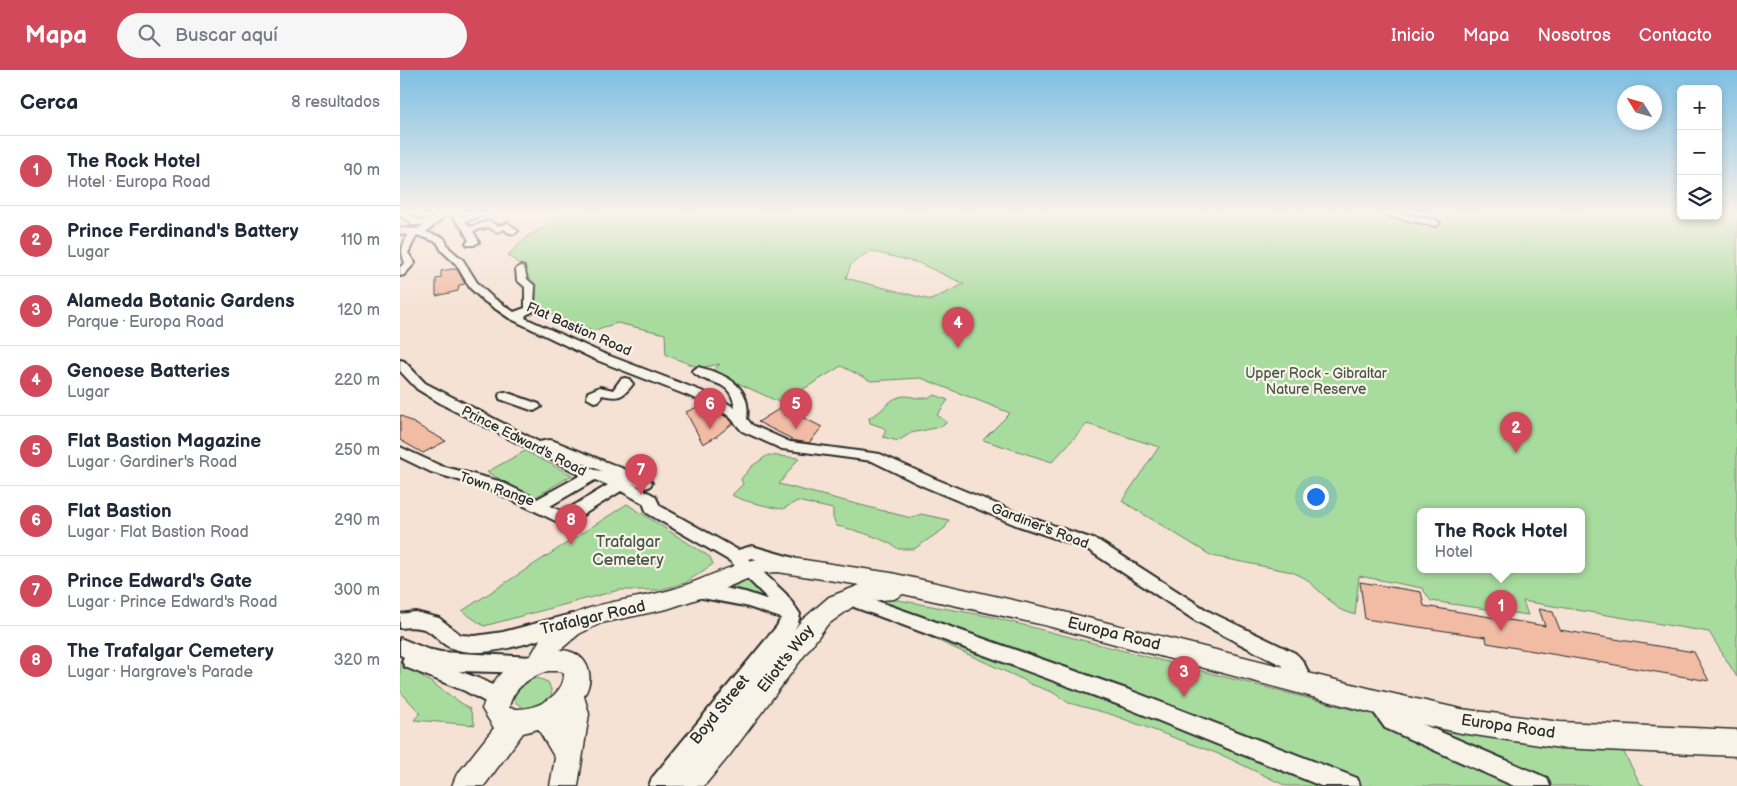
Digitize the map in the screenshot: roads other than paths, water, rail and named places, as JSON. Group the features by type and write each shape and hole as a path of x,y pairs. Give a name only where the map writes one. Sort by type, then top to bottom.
{"main road":[{"name":"Trafalgar Road","path":"596,615 642,607 697,590 742,562 794,565"},
{"name":"Europa Road","path":"794,565 891,582 920,590 1044,616 1376,702 1461,721 1530,732 1737,743"},
{"name":"Eliott's Way","path":"686,786 719,747 817,619 844,599 862,592 869,596 920,590"},
{"path":"537,664 552,641 596,615"},
{"path":"561,660 574,665 578,678 571,694 554,710 533,720 514,723 498,716 497,699 510,680 537,664 561,660"},
{"path":"564,786 576,714 571,694"},
{"path":"544,716 568,756"},
{"path":"466,786 514,723"}],"street":[{"path":"400,273 410,263 403,253 406,246"},
{"name":"Flat Bastion Road","path":"444,246 460,262 468,278 478,290 502,309 598,356 712,400 734,413 744,423"},
{"path":"518,318 522,316 518,314 533,308 529,306 530,286 522,280 521,269"},
{"name":"Prince Edward's Road","path":"400,364 424,388 537,448 592,475 631,482 650,500 653,508 742,562"},
{"path":"698,372 723,379 730,384 740,399 744,423"},
{"path":"594,398 593,396 600,391 615,394 628,384 624,382"},
{"path":"508,393 528,404"},
{"name":"Gardiner's Road","path":"744,423 787,446 874,457 928,482 1022,520 1093,545 1202,616 1288,659 1296,666 1302,682"},
{"path":"537,448 549,444 631,482"},
{"name":"Town Range","path":"402,455 436,469 494,485 532,504 549,501 592,475"},
{"path":"532,504 564,520 631,482"},
{"path":"742,562 780,599 790,614"},
{"path":"697,590 745,599 790,614"},
{"path":"869,596 1346,785"},
{"name":"Boyd Street","path":"660,786 784,631 789,623 790,614"},
{"name":"Trafalgar Road","path":"400,621 425,620 437,626 453,640 460,643 481,643 596,615"},
{"path":"400,646 422,656 444,661 508,661 537,664"},
{"path":"400,656 472,685 497,699"},
{"path":"1376,702 1392,721 1539,786"}],"place":[{"name":"Genoese Batteries","path":"958,348"},
{"name":"Flat Bastion","path":"710,429"},
{"name":"Flat Bastion Magazine","path":"796,429"},
{"name":"Prince Ferdinand's Battery","path":"1516,453"},
{"name":"Prince Edward's Gate","path":"641,495"},
{"name":"The Trafalgar Cemetery","path":"571,545"},
{"name":"The Rock Hotel","path":"1501,631"},
{"name":"Alameda Botanic Gardens","path":"1184,697"}],"park label":[{"name":"Upper Rock - Gibraltar Nature Reserve","path":"1316,382"},
{"name":"Trafalgar Cemetery","path":"628,551"}]}
